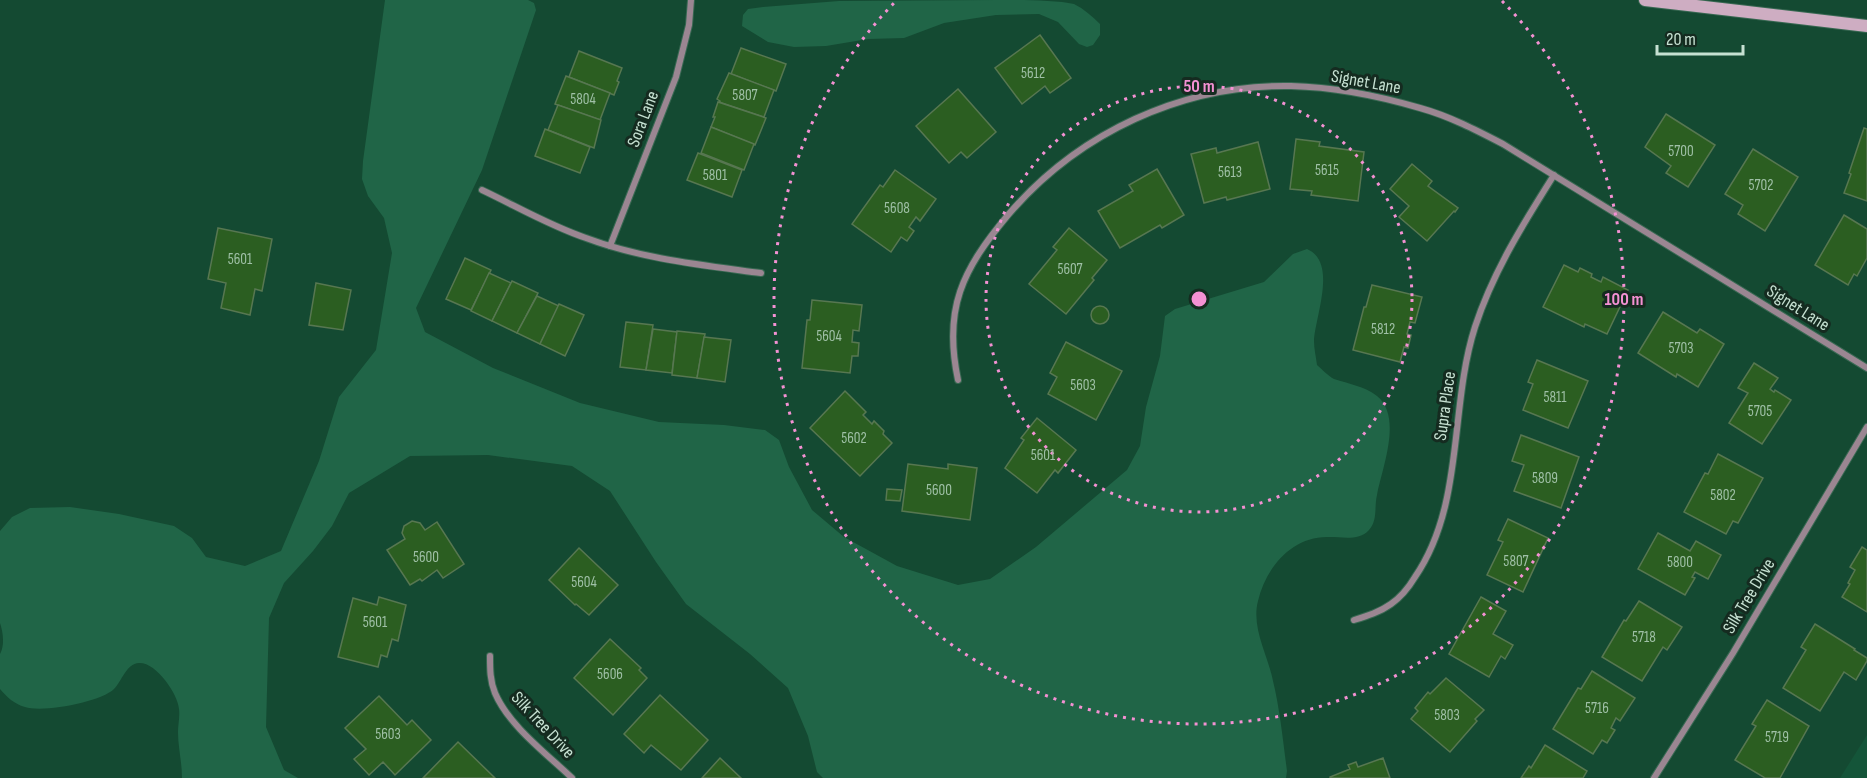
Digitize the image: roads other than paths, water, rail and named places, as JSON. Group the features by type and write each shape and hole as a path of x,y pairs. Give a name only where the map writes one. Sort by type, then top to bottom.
{"main road":[{"path":"1645,0 1867,26"}],"street":[{"name":"Sora Lane","path":"610,246 676,77 687,36 691,0"},
{"name":"Signet Lane","path":"958,380 952,338 956,300 968,269 988,238 1045,176 1113,128 1164,107 1209,93 1291,86 1380,98 1422,108 1457,121 1503,144 1554,174 1867,368"},
{"name":"Supra Place","path":"1354,620 1378,612 1393,603 1408,588 1430,552 1447,496 1465,368 1474,329 1504,255 1554,174"},
{"path":"482,190 584,238 610,246 654,257 761,273"},
{"name":"Silk Tree Drive","path":"1654,778 1733,653 1867,427"},
{"name":"Silk Tree Drive","path":"490,656 490,673 495,693 507,713 530,739 572,778"}]}
